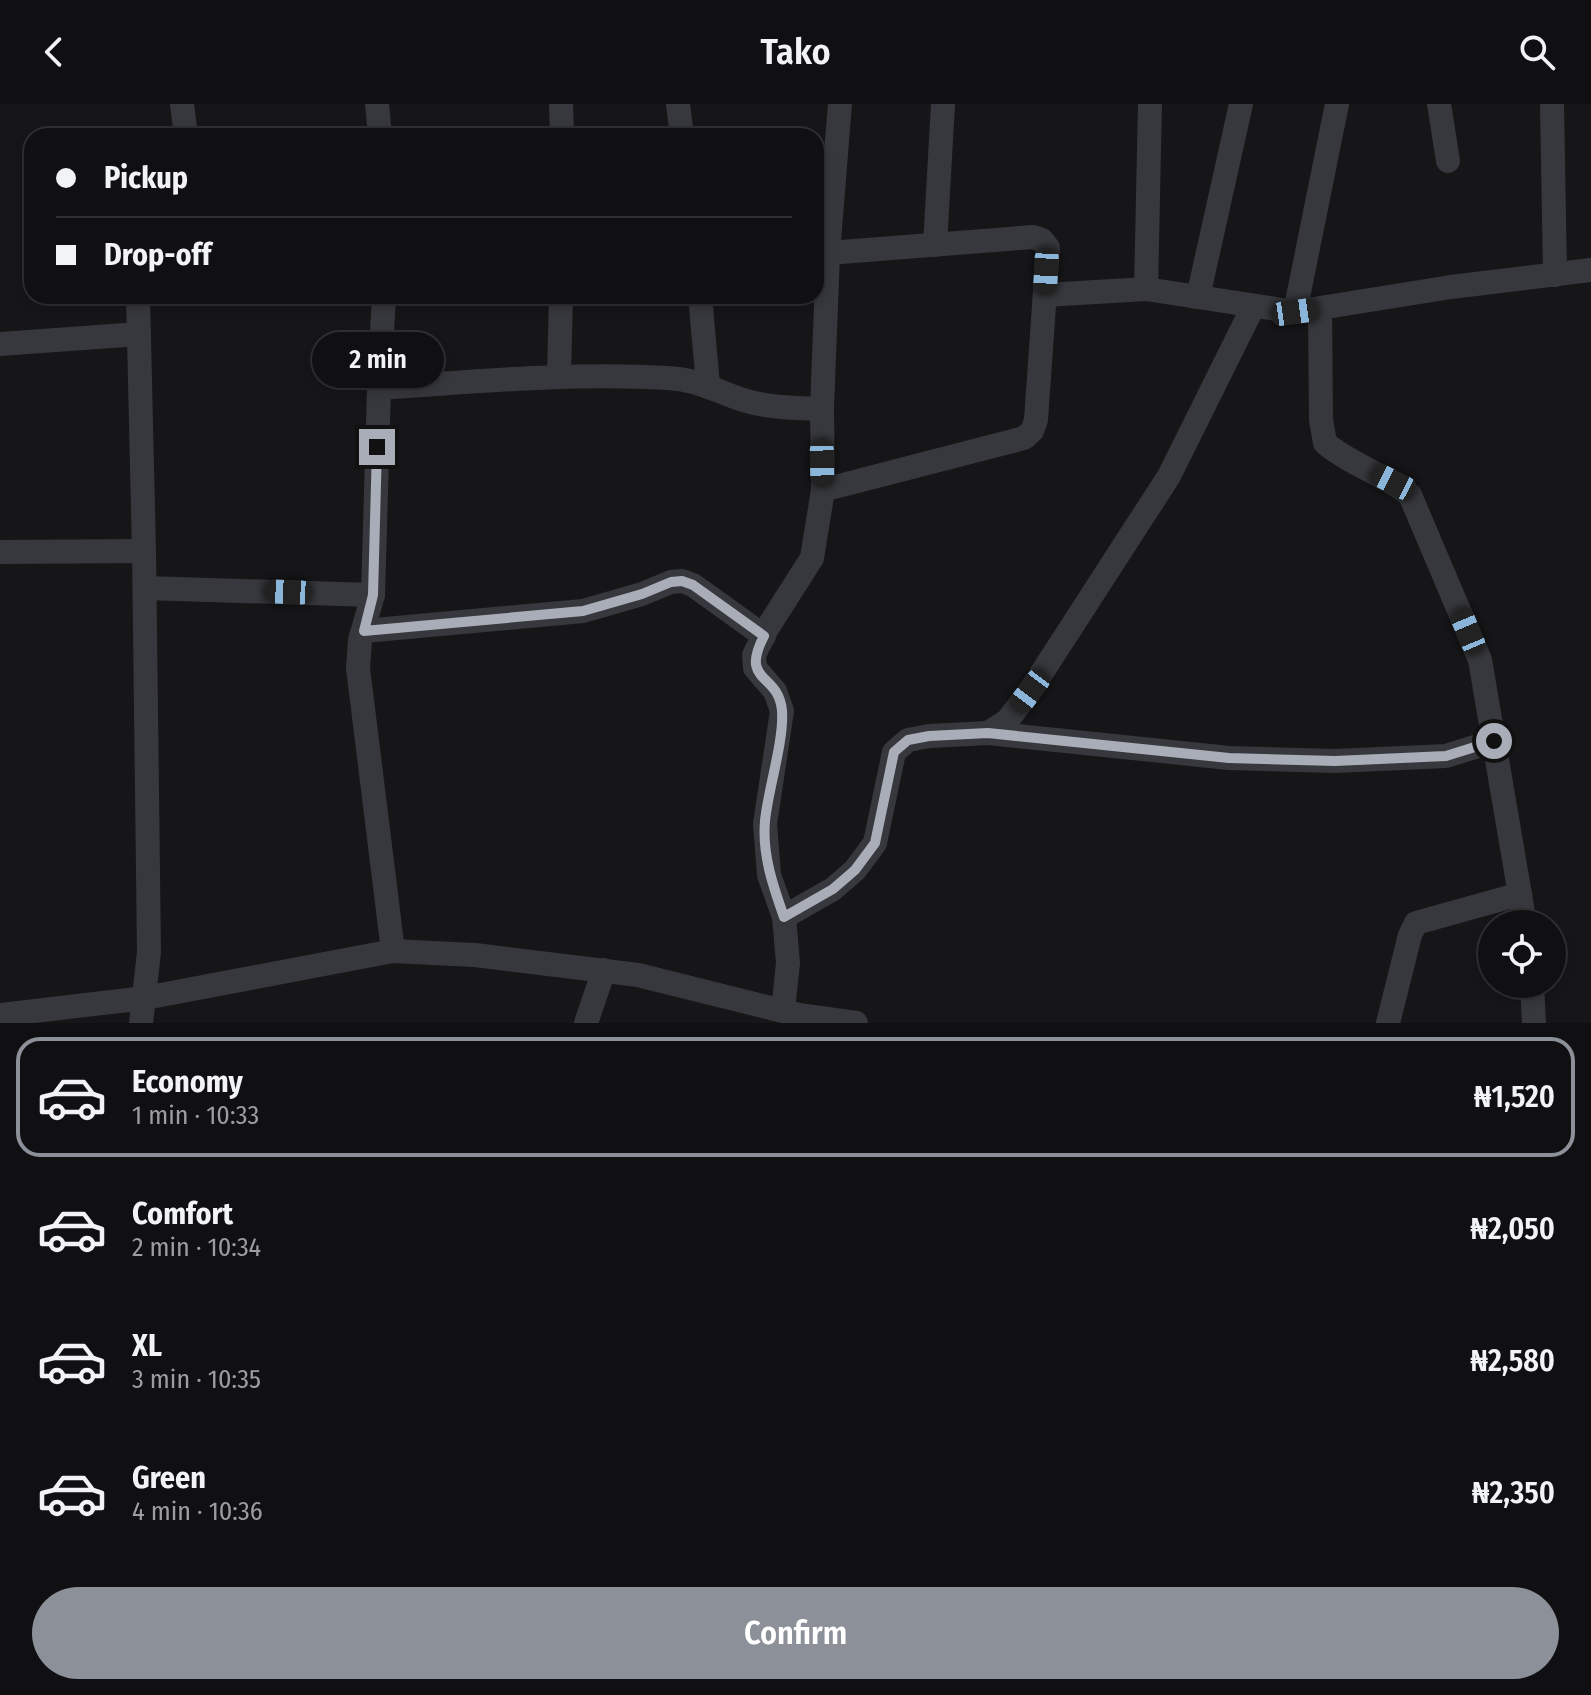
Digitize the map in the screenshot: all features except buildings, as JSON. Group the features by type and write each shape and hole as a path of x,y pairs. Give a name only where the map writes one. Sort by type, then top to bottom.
{"street":[{"path":"182,104 185,128"},
{"path":"377,104 379,128"},
{"path":"561,104 562,128"},
{"path":"678,104 681,128"},
{"path":"783,1010 788,963 784,917 769,875 765,824 782,711 775,691 755,668 754,655 812,558 823,490 822,409 828,253 826,164 840,104"},
{"path":"935,245 943,104"},
{"path":"1146,289 1150,104"},
{"path":"1198,297 1241,104"},
{"path":"1295,312 1337,104"},
{"path":"1439,104 1448,161"},
{"path":"1552,104 1555,275"},
{"path":"823,490 1024,438 1032,431 1036,420 1048,248 1042,240 1033,237 828,253"},
{"path":"1045,295 1146,289 1295,312 1451,287 1591,270"},
{"path":"138,304 149,952 141,1023"},
{"path":"384,304 373,595 358,668 393,951"},
{"path":"559,376 561,304"},
{"path":"701,304 708,385"},
{"path":"988,733 1007,721 1030,691 1169,476 1253,307"},
{"path":"1320,309 1321,420 1325,443 1410,495 1480,660 1523,910"},
{"path":"0,344 139,334"},
{"path":"379,388 559,376 670,378 708,385 741,399 778,408 822,409"},
{"path":"0,552 144,551"},
{"path":"364,631 583,611 682,581 693,585 764,636"},
{"path":"145,588 373,595"},
{"path":"784,917 833,889 855,870 875,843 894,752 908,740 988,733 1229,758 1335,761 1446,756 1494,741"},
{"path":"1388,1023 1410,935 1416,923 1520,894"},
{"path":"0,1015 145,998 393,951 475,955 638,975 754,1014 783,1010 856,1023"},
{"path":"586,1023 604,970"},
{"path":"1533,998 1534,1023"}],"route":[{"path":"377,447 373,595 364,631 583,611 682,581 693,585 764,636 754,655 755,668 775,691 782,711 765,824 769,875 784,917 833,889 855,870 875,843 894,752 908,740 988,733 1229,758 1335,761 1446,756 1494,741"}]}
